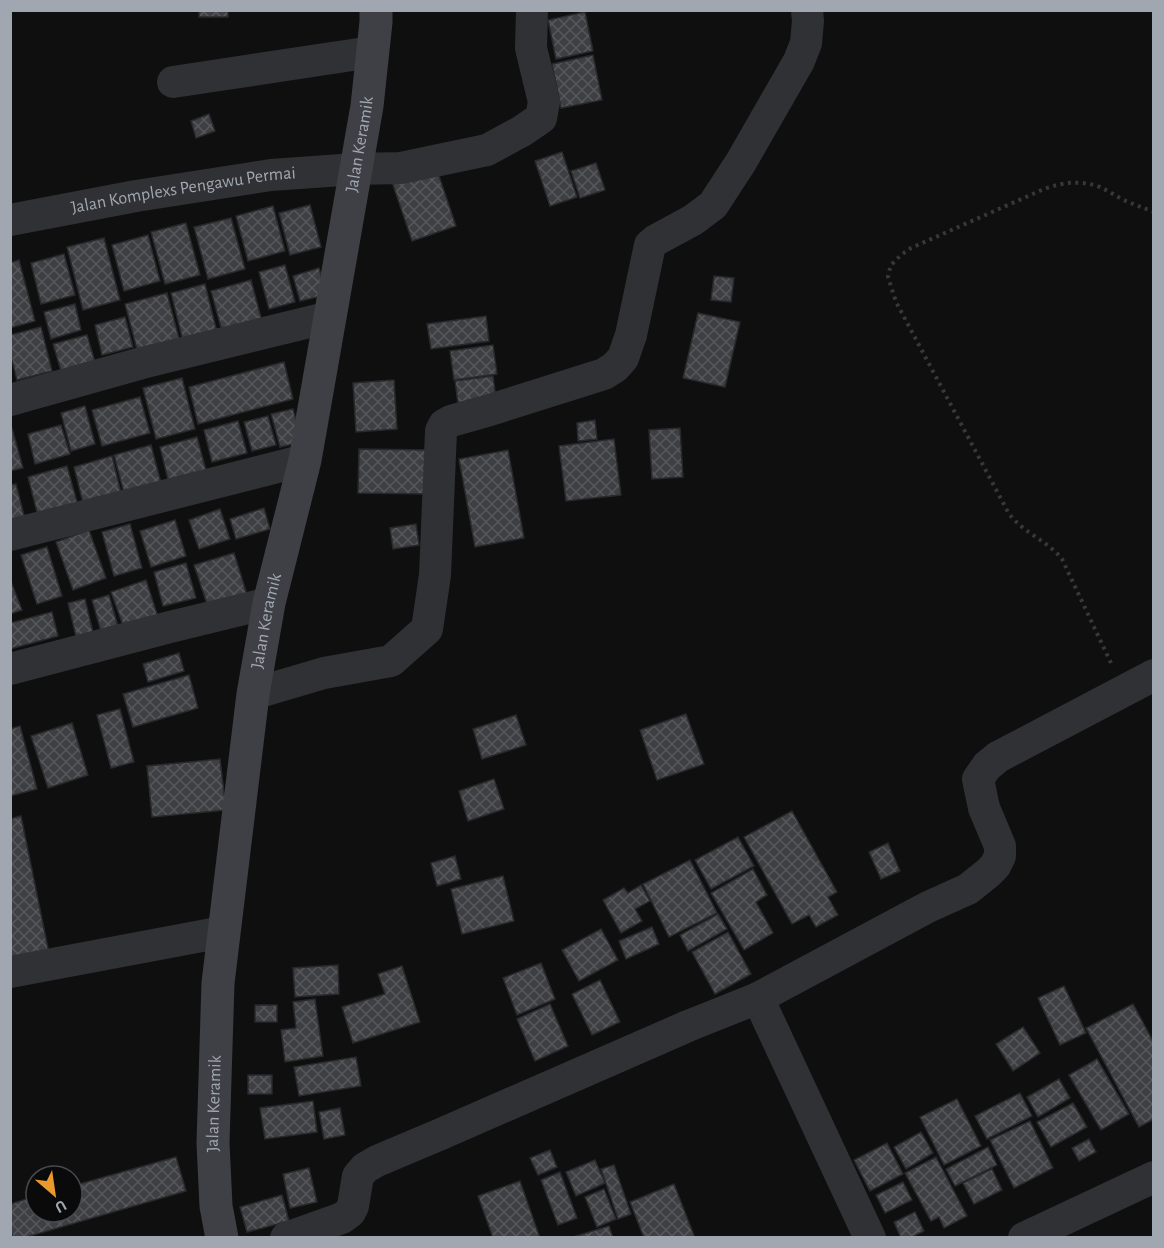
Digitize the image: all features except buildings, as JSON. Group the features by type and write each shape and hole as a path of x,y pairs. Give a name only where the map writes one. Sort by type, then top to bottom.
{"street":[{"name":"Jalan Keramik","path":"222,1238 216,1206 213,1143 218,983 223,932 253,694 269,603 305,460 367,105 376,10"},
{"name":"Jalan Komplexs Pengawu Permai","path":"10,220 136,196 271,175 401,168 487,150 522,131 540,118 544,102 531,48 532,10"},
{"path":"253,694 324,673 391,661 427,629 435,575 441,431 444,425 465,416 604,374 623,358 631,335 650,245 693,220 713,205 741,162 799,61 806,43 807,10"},
{"path":"173,82 372,52"},
{"path":"10,400 142,363 330,317"},
{"path":"10,536 305,460"},
{"path":"10,669 269,603"},
{"path":"286,1238 346,1216 353,1206 358,1176 376,1161 677,1030 758,998 928,907 968,889 995,866 1001,851 984,808 978,779 987,765 998,757 1154,675"},
{"path":"10,972 223,932"},
{"path":"758,998 870,1238"},
{"path":"1023,1238 1154,1178"}],"path":[{"path":"1125,691 1062,559 1054,550 1017,523 1008,512 896,302 888,278 891,265 911,249 1057,184 1074,182 1101,188 1154,212"}]}
